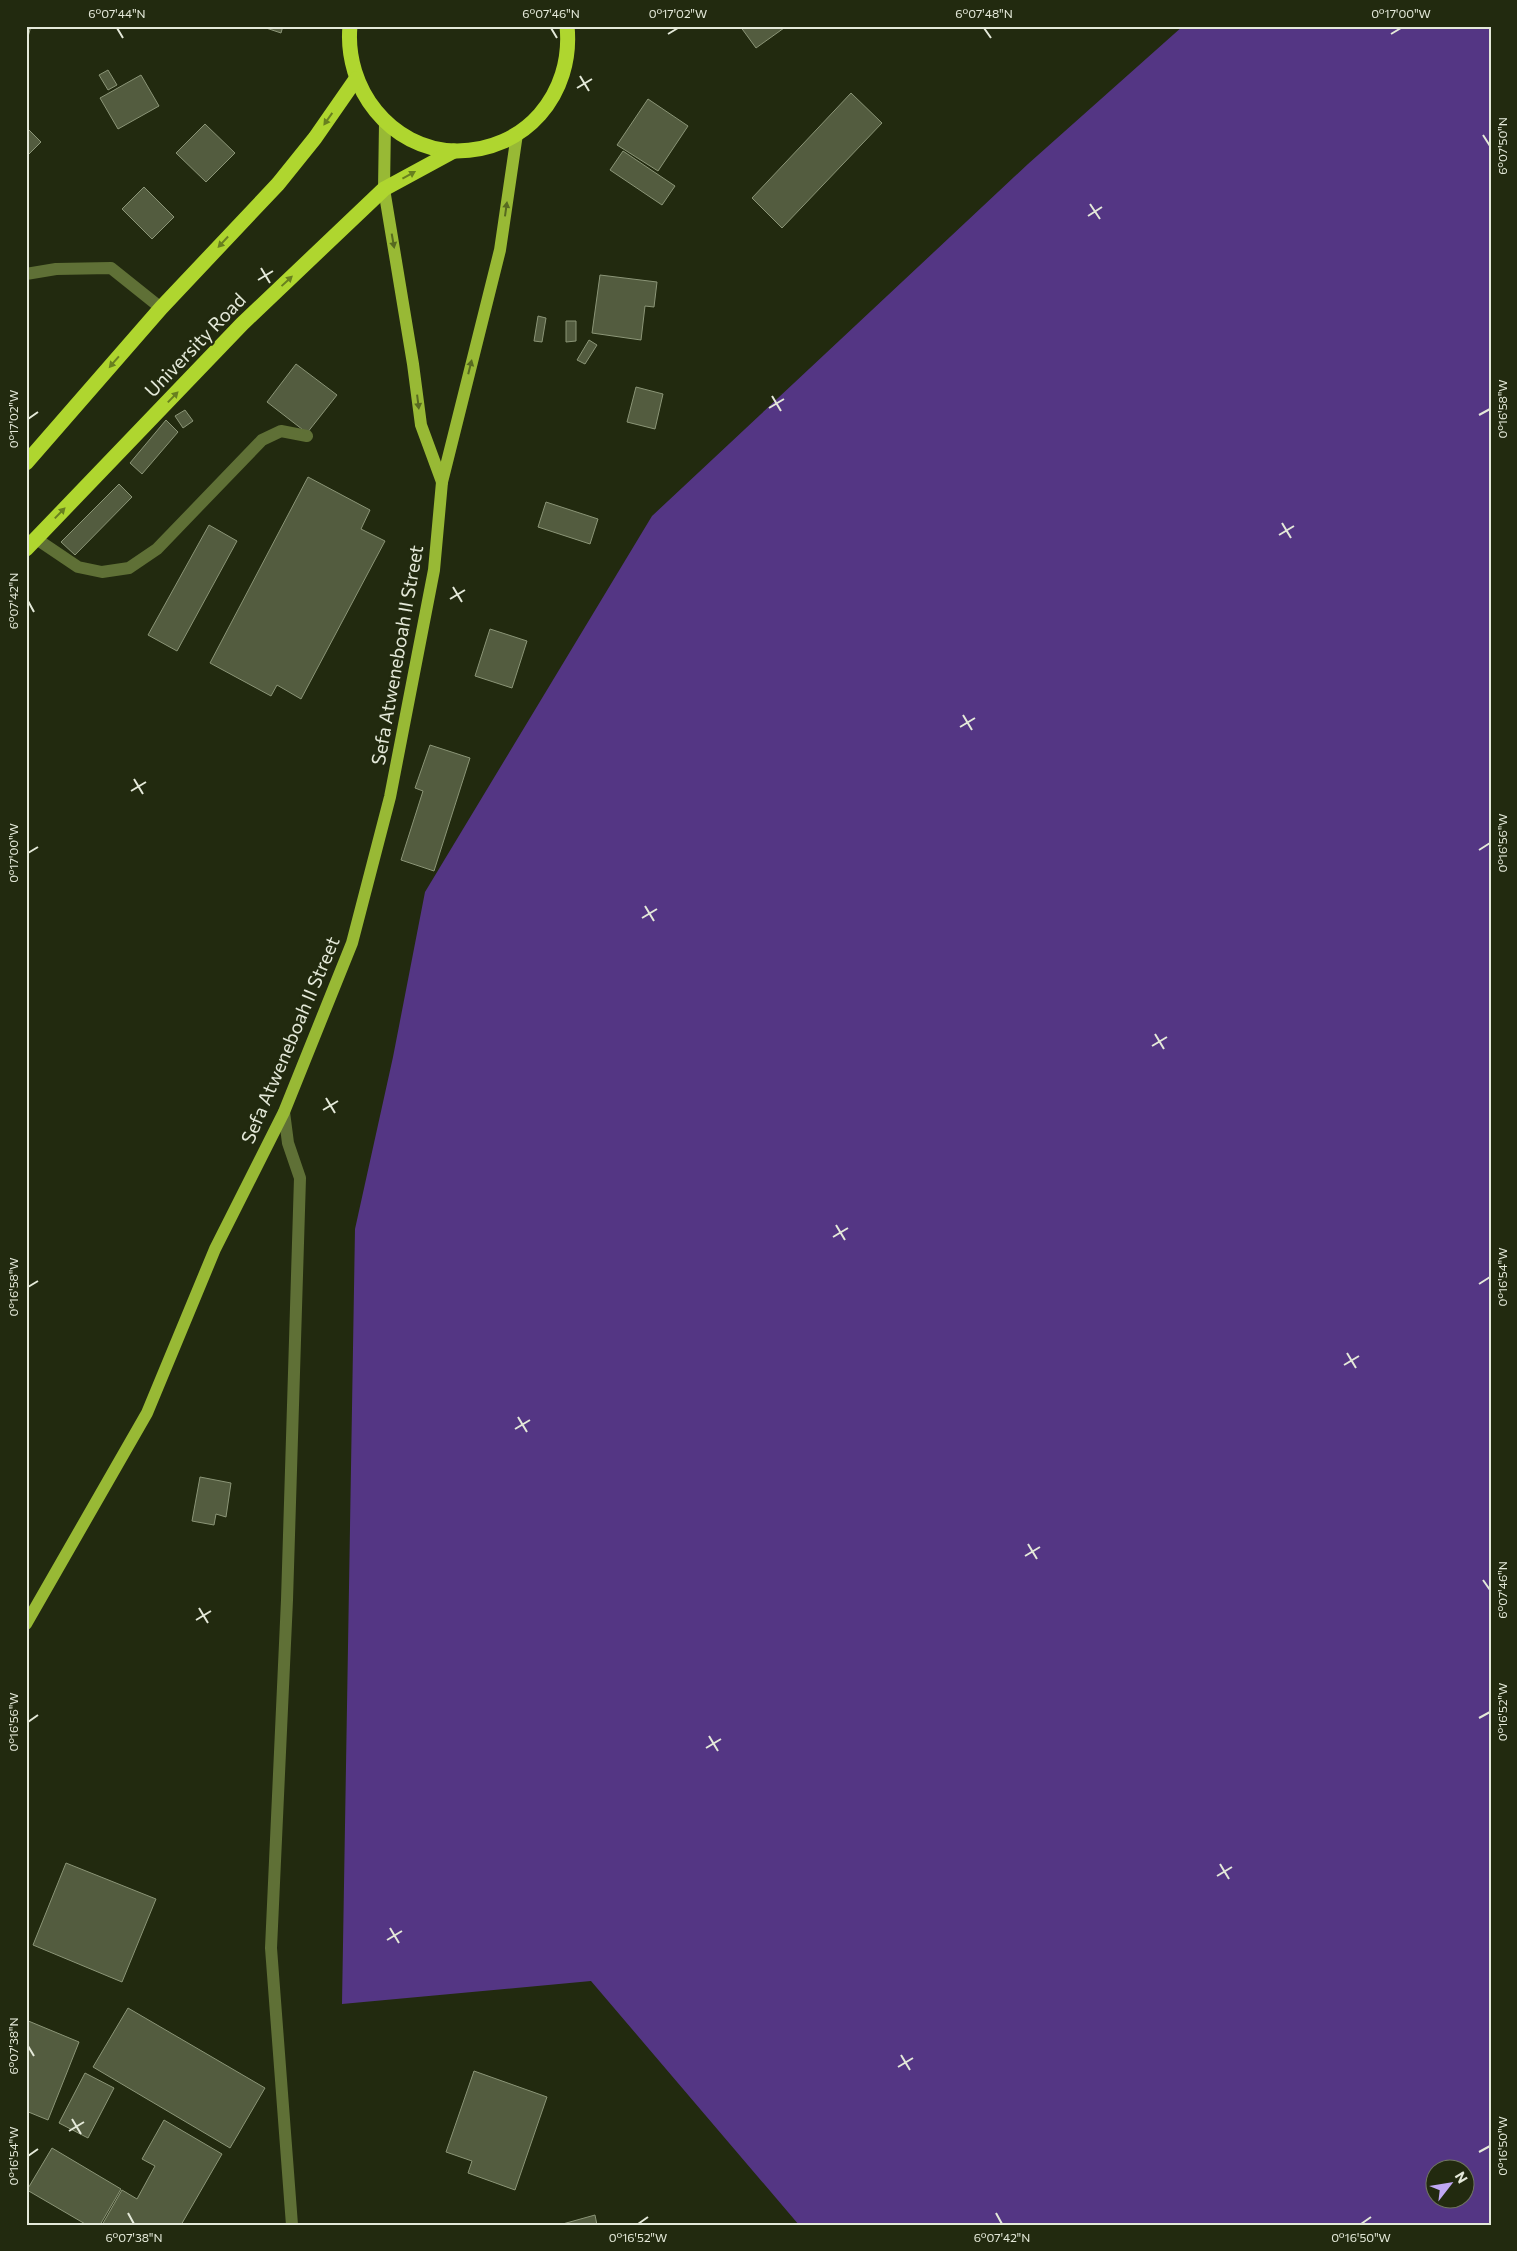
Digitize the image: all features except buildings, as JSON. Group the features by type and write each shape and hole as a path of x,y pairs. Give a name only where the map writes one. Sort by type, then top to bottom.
{"highway":[{"path":"350,26 350,54 356,79 364,96 385,123 406,137 432,147 454,151 476,149 497,144 517,134 545,109 556,93 563,75 570,30"},
{"path":"26,463 161,308 278,184 315,138 356,79"},
{"name":"University Road","path":"30,544 242,324 384,189 454,151"}],"main road":[{"name":"Sefa Atweneboah II Street","path":"385,123 384,189 414,364 421,426 442,482"},
{"name":"Sefa Atweneboah II Street","path":"26,1624 146,1413 215,1249 284,1112 352,943 390,797 434,570 442,482 500,250 517,134"}],"street":[{"path":"26,274 56,269 111,268 161,308"},
{"path":"30,544 78,567 102,572 129,568 157,550 262,440 281,431 307,436"},
{"path":"284,1112 288,1143 300,1178 287,1600 271,1948 292,2225"}],"shaded area":[{"path":"1183,26 1491,26 1491,2225 799,2225 591,1981 342,2004 355,1229 393,1057 425,892 652,516 1028,164"}]}
